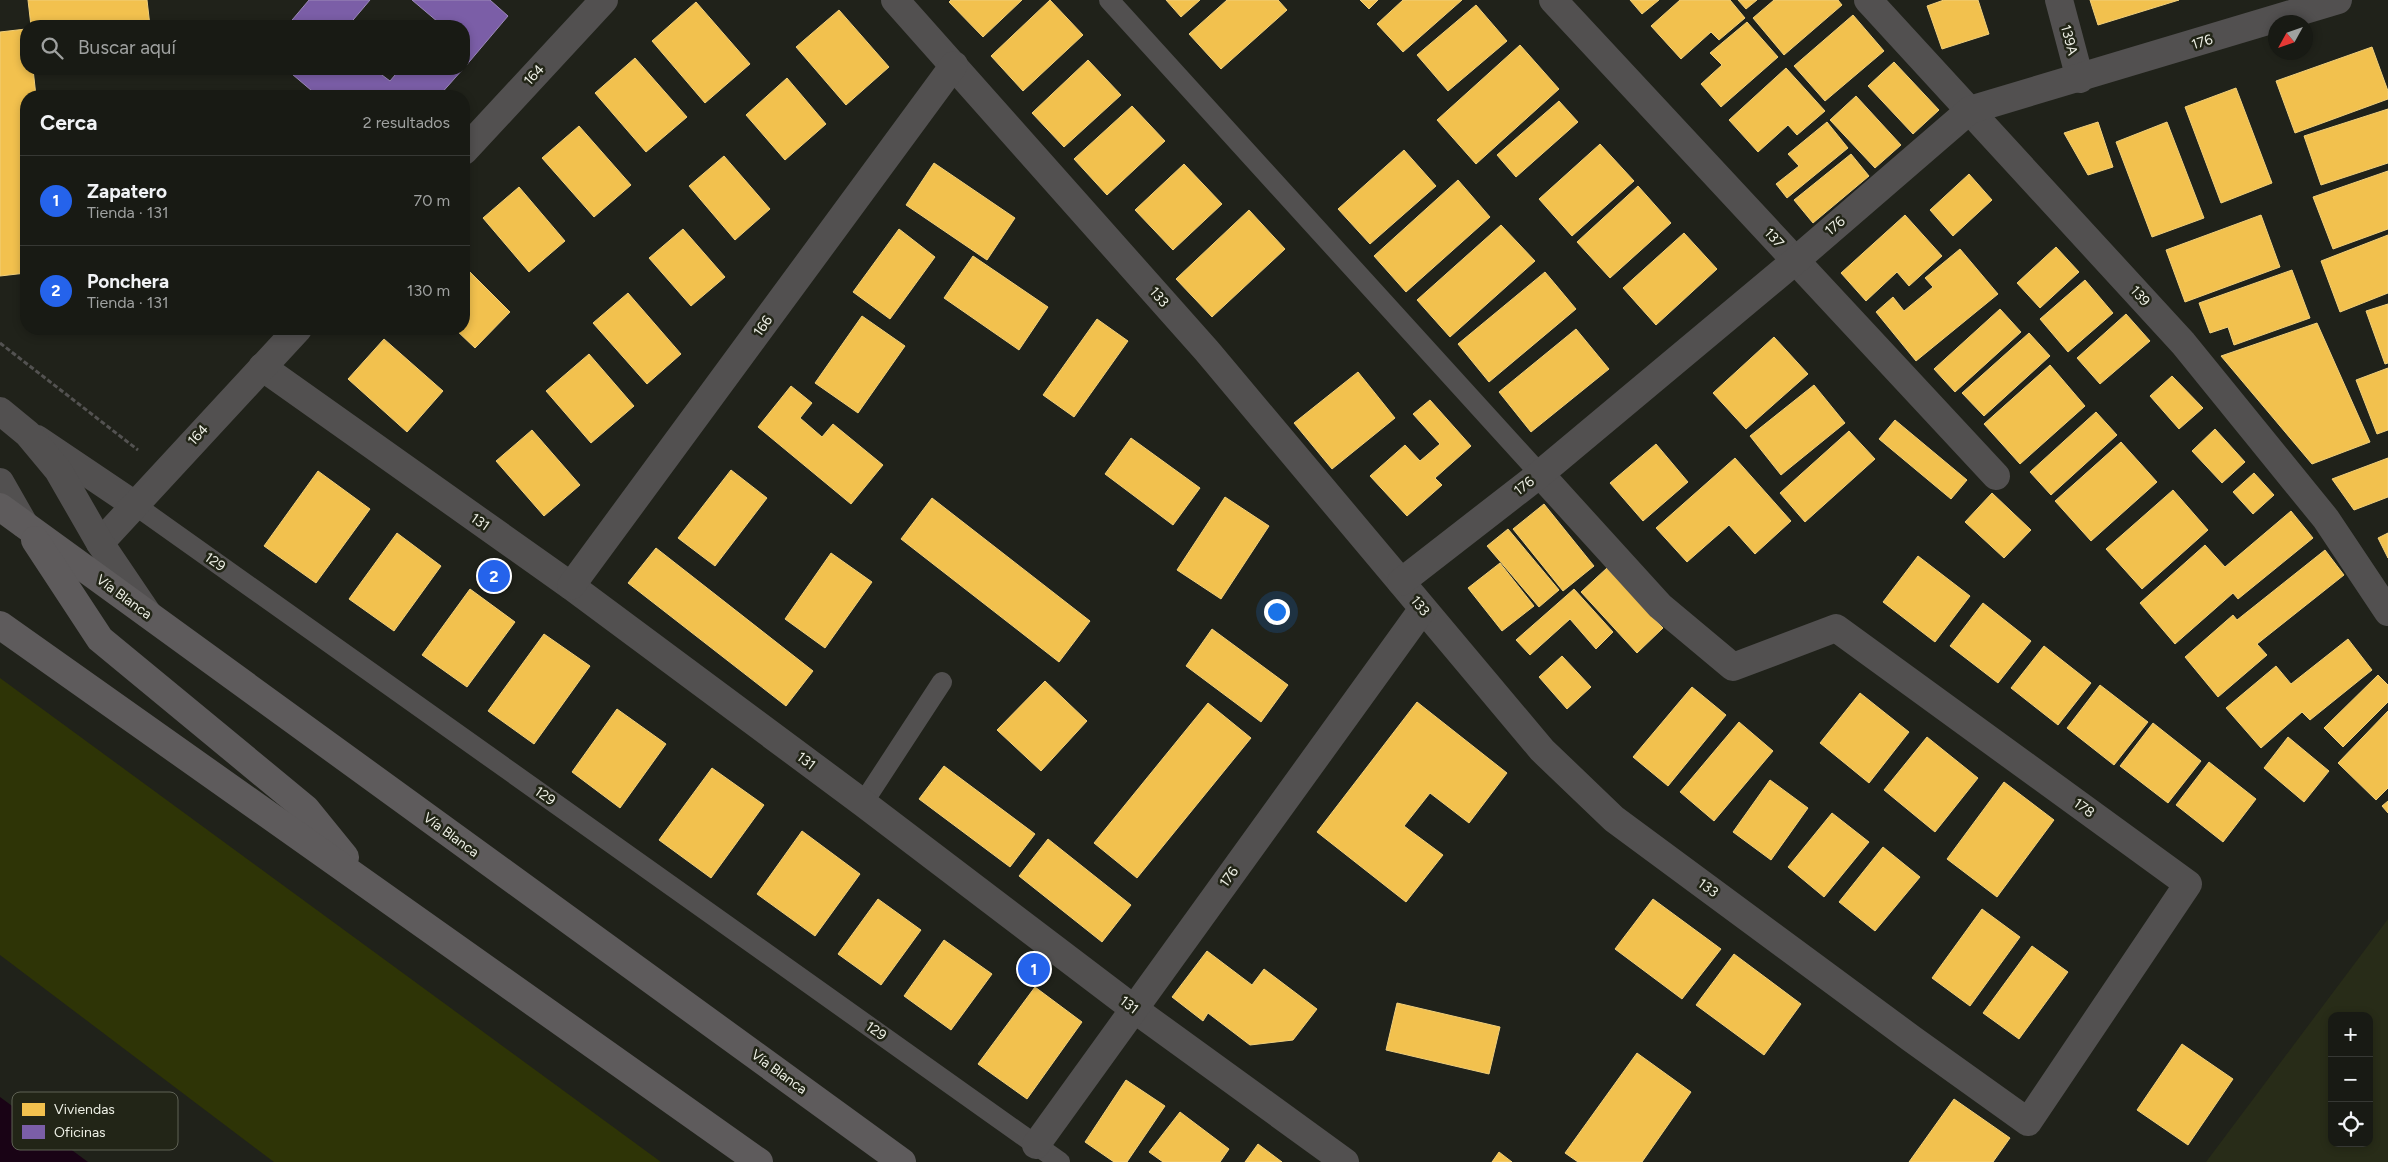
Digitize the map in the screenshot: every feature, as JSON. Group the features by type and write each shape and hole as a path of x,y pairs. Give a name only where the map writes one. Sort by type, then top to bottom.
{"highway":[{"name":"Vía Blanca","path":"0,507 902,1162"},
{"path":"24,524 100,639 306,809 369,885"},
{"path":"0,625 759,1162"}],"street":[{"name":"164","path":"470,144 604,0"},
{"name":"133","path":"895,0 1207,351 1401,582 1422,610 1542,750 1614,819 1912,1039 2028,1122"},
{"name":"137","path":"1553,0 1996,476"},
{"name":"139","path":"1868,0 2183,343 2326,519 2388,612"},
{"name":"139A","path":"2059,0 2080,79"},
{"name":"176","path":"1401,582 1540,474 1795,261 1970,110 2080,79 2338,0"},
{"name":"166","path":"571,586 954,65"},
{"name":"164","path":"100,543 165,470 292,335"},
{"name":"131","path":"262,367 571,586 863,803 1134,1009 1345,1162"},
{"name":"129","path":"0,411 28,434 135,505"},
{"name":"129","path":"28,434 58,470 100,543 148,615"},
{"name":"178","path":"1540,474 1660,606 1733,667 1836,628 2188,884 2028,1122"},
{"path":"0,482 24,524"},
{"name":"176","path":"1036,1145 1422,610"}],"lane":[{"path":"1109,0 1540,474"},
{"name":"129","path":"135,505 1060,1162"},
{"path":"863,803 942,682"}],"path":[{"path":"0,343 165,470"}],"shaded area":[{"path":"2388,919 2388,1162 2206,1162"},
{"path":"0,1097 12,1106 12,1150 72,1150 88,1162 0,1162"}],"green space":[{"path":"0,678 661,1162 274,1162 0,955"}],"building: Viviendas":[{"path":"28,0 147,0 149,20 30,20"},
{"path":"951,0 1022,0 983,37 949,2"},
{"path":"1050,0 1083,35 1023,91 991,56"},
{"path":"1166,0 1200,0 1181,17"},
{"path":"1227,0 1278,0 1287,10 1221,69 1189,34"},
{"path":"1360,0 1378,0 1369,9"},
{"path":"1403,0 1462,0 1403,52 1377,24"},
{"path":"1630,0 1659,0 1642,14"},
{"path":"1680,0 1730,0 1745,18 1719,40 1711,32 1681,59 1651,26"},
{"path":"1738,0 1757,0 1746,9"},
{"path":"1774,0 1838,0 1842,5 1784,55 1753,18"},
{"path":"1944,0 1978,0 1989,34 1942,49 1927,6"},
{"path":"2090,0 2179,0 2098,25"},
{"path":"696,2 750,64 705,103 652,41"},
{"path":"1476,5 1507,41 1448,91 1417,55"},
{"path":"839,10 889,67 846,105 796,47"},
{"path":"1853,15 1884,51 1825,101 1794,66"},
{"path":"1747,22 1778,57 1721,107 1701,84 1722,65 1710,53"},
{"path":"20,30 20,75 34,75 35,90 20,90 20,274 0,276 0,32"},
{"path":"1520,45 1559,89 1476,164 1437,120"},
{"path":"2372,47 2388,91 2388,99 2295,133 2276,81"},
{"path":"635,58 687,117 646,152 595,93"},
{"path":"1088,60 1121,95 1064,147 1032,113"},
{"path":"1894,62 1939,110 1913,134 1868,86"},
{"path":"1786,68 1825,111 1797,135 1788,125 1758,152 1729,120"},
{"path":"787,78 826,124 785,160 746,115"},
{"path":"2236,88 2272,183 2221,203 2185,107"},
{"path":"1856,96 1901,145 1875,168 1830,120"},
{"path":"1559,101 1578,122 1516,177 1497,155"},
{"path":"1132,106 1165,141 1107,195 1074,159"},
{"path":"2388,109 2388,163 2321,185 2304,136"},
{"path":"1827,122 1848,148 1787,198 1776,184 1799,166 1788,154"},
{"path":"2098,122 2113,167 2088,175 2064,133"},
{"path":"2167,122 2204,218 2152,237 2116,142"},
{"path":"579,126 631,185 594,217 542,158"},
{"path":"1600,144 1634,181 1572,236 1539,199"},
{"path":"1404,150 1436,186 1370,244 1338,209"},
{"path":"1851,154 1869,176 1813,223 1794,200"},
{"path":"724,156 770,209 735,240 689,186"},
{"path":"934,163 1015,218 987,260 906,205"},
{"path":"1184,164 1222,204 1173,250 1135,210"},
{"path":"2388,171 2388,229 2333,249 2313,197"},
{"path":"1969,174 1992,200 1953,236 1930,210"},
{"path":"1458,180 1490,217 1406,292 1374,256"},
{"path":"1638,186 1671,223 1610,278 1577,242"},
{"path":"519,187 565,241 529,272 483,218"},
{"path":"1249,210 1285,249 1212,317 1176,279"},
{"path":"1905,215 1942,256 1909,286 1897,272 1866,301 1841,273"},
{"path":"2261,215 2280,267 2185,302 2166,250"},
{"path":"1501,225 1535,261 1450,337 1417,300"},
{"path":"683,229 725,277 691,306 649,258"},
{"path":"899,229 935,257 890,319 853,292"},
{"path":"1684,233 1717,269 1656,325 1623,288"},
{"path":"2388,235 2388,293 2340,312 2321,261"},
{"path":"2056,247 2079,272 2040,308 2017,283"},
{"path":"1960,249 1998,294 1916,361 1876,312 1893,297 1904,311 1933,287 1925,278"},
{"path":"973,256 1048,307 1019,350 944,298"},
{"path":"2292,270 2310,318 2234,345 2228,327 2210,333 2199,303"},
{"path":"470,272 510,312 475,348 461,335 470,335"},
{"path":"1545,272 1576,309 1489,382 1458,344"},
{"path":"2085,280 2113,313 2068,352 2040,319"},
{"path":"628,293 681,354 647,384 593,323"},
{"path":"2388,304 2388,363 2385,364 2366,311"},
{"path":"2000,309 2021,332 1955,392 1934,369"},
{"path":"2126,314 2150,341 2100,384 2077,358"},
{"path":"862,316 905,346 858,413 815,383"},
{"path":"1097,319 1128,341 1074,417 1043,395"},
{"path":"2317,323 2370,442 2312,464 2221,356"},
{"path":"1576,329 1609,369 1531,432 1499,392"},
{"path":"2029,333 2050,356 1984,416 1962,393"},
{"path":"1774,337 1808,374 1746,429 1713,393"},
{"path":"384,339 443,391 407,432 348,379"},
{"path":"589,354 634,406 591,443 546,391"},
{"path":"2050,365 2085,406 2020,464 1984,424"},
{"path":"2388,368 2388,430 2377,434 2356,380"},
{"path":"1358,372 1395,418 1332,469 1294,423"},
{"path":"2172,376 2203,408 2179,429 2150,396"},
{"path":"1814,385 1845,423 1781,475 1750,436"},
{"path":"791,386 812,403 800,418 822,437 833,424 883,465 851,504 758,427"},
{"path":"1430,400 1471,446 1435,478 1442,485 1407,516 1370,476 1405,445 1420,461 1440,444 1413,414"},
{"path":"2096,412 2117,435 2051,495 2030,472"},
{"path":"1895,420 1967,480 1951,499 1879,439"},
{"path":"2215,429 2245,462 2222,483 2192,451"},
{"path":"532,430 580,485 544,516 496,461"},
{"path":"1849,431 1875,459 1805,522 1780,493"},
{"path":"1131,438 1200,488 1173,525 1105,474"},
{"path":"2121,442 2157,482 2091,541 2055,501"},
{"path":"1656,444 1688,482 1643,521 1610,483"},
{"path":"1735,458 1791,521 1755,554 1729,525 1687,562 1656,528"},
{"path":"2388,458 2388,497 2354,510 2332,479"},
{"path":"731,470 767,498 715,566 678,538"},
{"path":"318,471 370,509 316,583 264,546"},
{"path":"2254,473 2274,495 2253,514 2233,492"},
{"path":"2173,490 2208,530 2142,589 2106,549"},
{"path":"1992,493 2031,530 2004,558 1965,522"},
{"path":"1225,497 1269,526 1221,599 1177,570"},
{"path":"932,498 1090,621 1059,662 901,539"},
{"path":"1544,504 1594,566 1563,591 1513,529"},
{"path":"2291,511 2313,538 2238,599 2233,593 2175,644 2140,603 2205,545 2225,567"},
{"path":"1508,529 1559,590 1539,607 1487,546"},
{"path":"397,533 441,566 394,631 349,599"},
{"path":"2388,533 2388,558 2378,538"},
{"path":"656,548 813,671 786,706 628,583"},
{"path":"2325,550 2344,575 2257,644 2267,655 2218,697 2185,657 2233,615 2237,620"},
{"path":"831,553 872,582 825,648 785,619"},
{"path":"1918,556 1970,596 1935,642 1883,602"},
{"path":"1500,563 1534,606 1502,631 1468,588"},
{"path":"1607,568 1663,628 1637,653 1581,592"},
{"path":"470,589 515,622 467,687 422,655"},
{"path":"1574,589 1613,632 1596,649 1570,619 1530,655 1516,640"},
{"path":"1983,603 2031,641 1998,683 1950,646"},
{"path":"1212,629 1288,685 1261,722 1186,666"},
{"path":"544,634 590,666 534,744 488,711"},
{"path":"2348,639 2372,670 2310,720 2302,712 2261,748 2226,708 2276,666 2291,684"},
{"path":"2044,646 2091,683 2058,725 2011,688"},
{"path":"1562,656 1591,687 1567,709 1539,677"},
{"path":"2378,675 2388,685 2388,702 2343,747 2324,728"},
{"path":"1045,681 1087,721 1041,771 997,730"},
{"path":"2100,685 2148,722 2114,765 2067,728"},
{"path":"1692,687 1726,715 1668,786 1633,757"},
{"path":"1860,693 1909,732 1869,783 1820,743"},
{"path":"1417,702 1507,773 1469,823 1430,793 1404,826 1443,855 1406,902 1317,832"},
{"path":"1208,703 1251,738 1137,878 1094,843"},
{"path":"617,709 666,744 620,808 572,772"},
{"path":"2388,711 2388,788 2376,800 2338,763"},
{"path":"1739,722 1773,751 1714,821 1680,792"},
{"path":"2153,723 2201,761 2168,803 2120,766"},
{"path":"1927,737 1978,778 1935,832 1884,790"},
{"path":"2288,737 2329,771 2304,802 2264,768"},
{"path":"2209,762 2256,799 2223,842 2176,805"},
{"path":"944,766 1035,834 1010,867 919,799"},
{"path":"712,768 764,805 711,878 659,840"},
{"path":"1770,780 1808,808 1771,860 1733,832"},
{"path":"2004,782 2054,820 1997,897 1947,859"},
{"path":"2388,801 2388,813 2382,806"},
{"path":"1832,813 1869,842 1824,897 1788,867"},
{"path":"802,831 860,874 815,936 757,894"},
{"path":"1048,839 1131,905 1102,942 1019,876"},
{"path":"1883,847 1920,877 1875,931 1839,902"},
{"path":"878,899 921,930 881,985 838,954"},
{"path":"1653,899 1721,949 1682,999 1615,949"},
{"path":"1982,909 2020,937 1970,1006 1932,978"},
{"path":"944,940 992,974 951,1030 904,996"},
{"path":"2032,946 2068,972 2019,1039 1983,1013"},
{"path":"1207,951 1252,985 1264,969 1317,1009 1293,1040 1250,1045 1208,1013 1203,1021 1172,997"},
{"path":"1734,954 1801,1004 1764,1055 1696,1005"},
{"path":"1035,987 1082,1022 1027,1099 978,1064"},
{"path":"1397,1003 1500,1027 1489,1074 1386,1050"},
{"path":"2182,1044 2233,1079 2188,1145 2137,1110"},
{"path":"1637,1053 1691,1092 1642,1162 1578,1162 1565,1153"},
{"path":"1126,1080 1165,1106 1127,1162 1114,1162 1085,1142"},
{"path":"1954,1099 2010,1138 1993,1162 1909,1162"},
{"path":"1180,1112 1229,1149 1220,1162 1163,1162 1149,1152"},
{"path":"1258,1144 1282,1162 1245,1162"},
{"path":"1499,1152 1512,1162 1492,1162"}],"building: Oficinas":[{"path":"309,0 370,0 353,20 292,20"},
{"path":"412,0 490,0 508,16 470,61 470,20 436,20"},
{"path":"293,75 382,75 390,81 395,75 458,75 444,90 311,90"}],"place":[{"name":"Ponchera","path":"494,576"},
{"name":"Zapatero","path":"1034,969"}]}
